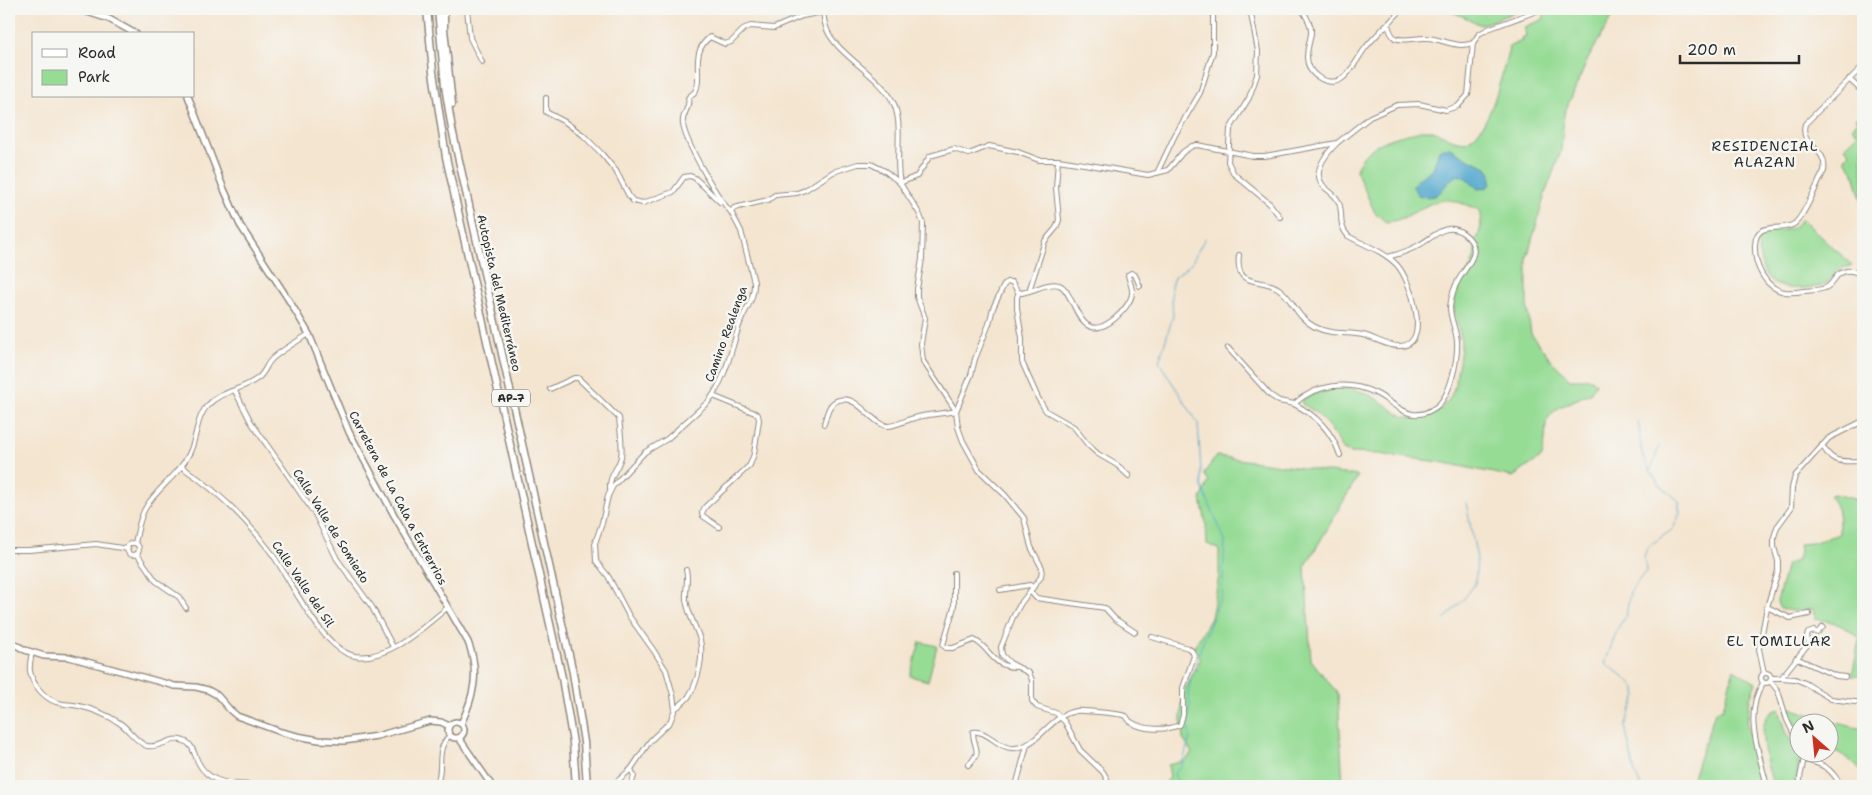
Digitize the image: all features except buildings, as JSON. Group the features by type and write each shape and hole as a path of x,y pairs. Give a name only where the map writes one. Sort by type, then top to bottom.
{"highway":[{"name":"Autopista del Mediterráneo","path":"427,9 433,72 446,158 562,678 573,743 576,786"},
{"name":"Autopista del Mediterráneo","path":"438,9 445,86 457,150 572,673 584,742 587,786"},
{"path":"444,9 444,29 457,150"}],"street":[{"path":"78,9 109,20 132,32"},
{"path":"467,9 470,38 482,62"},
{"path":"1157,174 1175,135 1200,93 1213,52 1213,9"},
{"path":"1250,9 1258,50 1257,75 1249,98 1230,128 1228,162 1231,171 1270,204 1280,218"},
{"path":"1304,13 1311,29 1312,38 1307,56 1309,67 1316,76 1328,81 1335,81 1346,76 1366,48 1402,9"},
{"path":"1239,256 1239,269 1245,278 1277,288 1285,294 1300,317 1314,326 1332,333 1360,335 1393,345 1402,346 1410,343 1416,336 1417,331 1416,316 1408,282 1399,267 1388,257 1348,236 1344,231 1340,221 1340,207 1337,197 1321,183 1319,179 1320,167 1337,143 1370,117 1397,105 1419,104 1446,110 1463,103 1468,94 1473,43 1483,31 1542,9"},
{"path":"725,206 699,161 682,120 689,107 688,98 696,92 697,59 705,41 713,37 720,43 725,44 731,42 745,28 751,26 774,28 802,16 824,10 826,28 834,41 881,86 892,100 896,112 897,172 900,183 919,213 923,223 922,259 917,289 917,297 925,318 921,352 923,360 956,411 958,427 963,441 979,470 1005,495 1024,518 1031,547 1042,568 1041,576 1017,610 1001,648 1002,655 1017,667 1029,673 1032,680 1032,701 1037,707 1056,713 1065,722 1080,750 1103,772 1107,779 1107,786"},
{"path":"1388,24 1391,34 1398,39 1428,38 1462,46 1473,43"},
{"path":"1863,66 1805,124 1806,140 1823,157 1825,166 1801,216 1788,226 1769,227 1759,233 1755,242 1755,255 1764,279 1776,289 1784,292 1822,289 1832,282 1836,276 1850,270 1863,278"},
{"path":"1849,79 1863,92"},
{"name":"Carretera de La Cala a Entrerrios","path":"189,98 223,187 240,225 309,334 349,432 468,642 475,667 473,693 461,724"},
{"path":"546,98 546,112 565,122 583,135 601,153 616,171 634,201 643,203 673,192 684,177 690,176 695,178 732,212 734,208 768,200 775,195 797,193 805,190 833,172 858,164 871,164 885,171 900,183"},
{"path":"900,183 918,176 930,156 954,149 969,154 989,146 1018,152 1039,160 1058,160 1116,168 1148,175 1168,170 1183,152 1192,146 1203,145 1228,152 1265,156 1337,143"},
{"path":"1029,291 1045,242 1056,228 1059,220 1056,188 1058,160"},
{"name":"Camino Realenga","path":"675,709 669,677 662,662 629,616 608,576 594,556 595,543 610,490 645,452 666,439 713,396 722,376 754,289 754,282 741,231 732,212"},
{"path":"1294,404 1306,395 1319,389 1343,385 1373,392 1398,410 1411,413 1424,413 1431,410 1444,398 1450,385 1457,346 1450,316 1452,298 1459,278 1472,259 1472,244 1462,232 1446,229 1440,230 1411,249 1388,257"},
{"path":"1020,292 1057,284 1063,287 1080,318 1088,326 1094,328 1102,327 1111,322 1128,303 1132,294 1128,275 1131,273 1135,275 1140,286"},
{"path":"956,411 971,375 974,359 989,324 993,308 1004,285 1007,282 1012,282 1020,292"},
{"path":"1020,292 1017,309 1022,338 1022,362 1038,398 1046,411 1074,427 1098,454 1118,465 1129,476"},
{"path":"135,543 139,523 146,507 159,490 182,467 193,445 200,416 206,406 212,400 235,391 259,378 264,373 270,360 309,334"},
{"path":"1228,348 1270,395 1279,401 1294,404 1307,410 1322,423 1333,438 1340,456"},
{"path":"550,389 578,378 619,418 621,454 619,464 609,484 610,490"},
{"name":"Calle Valle de Somiedo","path":"235,391 251,422 315,514 337,559 372,607 393,647"},
{"path":"713,396 755,413 760,420 754,454 750,465 705,507 702,513 719,527"},
{"path":"824,424 828,409 834,401 842,399 850,400 881,424 889,426 916,417 956,411"},
{"path":"1764,673 1759,649 1767,607 1778,571 1774,542 1777,527 1791,508 1795,476 1834,434 1863,421"},
{"path":"1822,445 1829,457 1834,460 1863,461"},
{"name":"Calle Valle del Sil","path":"182,467 204,482 250,526 277,560 322,631 335,645 347,654 355,656 376,654 393,647 418,632 448,608"},
{"path":"128,548 130,544 135,543"},
{"path":"135,543 140,549 136,554"},
{"path":"9,550 96,544 128,548"},
{"path":"128,548 131,554 136,554 156,581 179,597 186,608"},
{"path":"612,786 631,769 650,741 670,722 675,709 689,697 695,684 701,649 700,639 690,616 686,598 688,574 686,570"},
{"path":"954,573 954,607 944,644 946,648 952,648 974,640 1000,663 1007,667 1017,667"},
{"path":"1000,590 1030,585 1036,598 1105,608 1115,619 1135,632"},
{"path":"1767,607 1790,618 1810,614"},
{"path":"1781,678 1809,643 1807,639 1808,633 1814,631 1817,633 1823,627"},
{"path":"968,765 977,754 972,736 973,732 975,731 1013,749 1026,745 1060,717 1068,713 1079,711 1122,715 1138,724 1160,729 1180,725 1183,715 1183,688 1194,656 1188,648 1152,638"},
{"path":"9,641 32,652 51,657 68,657 175,686 196,687 208,690 221,699 233,713 244,719 280,732 319,740 344,741 365,738 430,721 441,722 449,726"},
{"path":"32,652 30,666 32,677 42,693 52,700 78,706 108,717 124,726 141,743 149,746 158,746 176,739 186,741 192,748 201,767 214,778 226,784 262,786"},
{"path":"1796,658 1836,676 1844,677"},
{"path":"1764,673 1769,674 1770,680 1778,691 1790,728"},
{"path":"1763,683 1760,678 1764,673"},
{"path":"1763,683 1781,678 1795,679 1831,699 1863,703"},
{"path":"1763,683 1754,701 1752,717 1767,786"},
{"path":"450,736 449,726 454,722 461,724 464,731 459,738"},
{"path":"450,736 459,738"},
{"path":"436,786 440,776 441,747 450,736"},
{"path":"459,738 492,786"},
{"path":"1016,786 1026,745"},
{"path":"1800,786 1800,775 1803,762"},
{"path":"1817,762 1828,768 1841,786"},
{"path":"631,769 634,776 631,786"}],"green space":[{"path":"1434,9 1523,9 1481,25 1452,12"},
{"path":"1542,9 1612,9 1613,15 1588,59 1564,114 1561,151 1545,194 1527,258 1527,305 1531,334 1552,361 1570,379 1592,379 1596,384 1590,393 1560,407 1551,414 1546,422 1542,457 1513,477 1440,462 1378,454 1351,453 1343,450 1326,424 1315,412 1302,404 1302,400 1323,391 1343,388 1353,389 1373,397 1400,415 1412,418 1436,412 1449,400 1455,384 1461,347 1454,311 1455,300 1474,259 1474,241 1480,231 1481,224 1481,213 1478,209 1448,200 1436,202 1401,219 1386,222 1375,213 1356,170 1365,155 1372,149 1396,137 1423,130 1434,131 1461,142 1466,142 1474,136 1484,124 1493,104 1508,47 1522,41 1521,38 1526,36 1524,27 1544,19"},
{"path":"1863,111 1863,206 1853,170 1844,159 1850,153 1845,147 1858,134 1852,127 1858,121 1856,118"},
{"path":"1802,219 1851,264 1851,267 1842,268 1821,286 1791,288 1781,286 1768,278 1764,270 1758,240 1768,231 1790,229"},
{"path":"1216,456 1358,476 1305,567 1311,660 1338,694 1343,786 1165,786 1164,784 1170,777 1168,765 1185,761 1192,753 1183,739 1181,718 1183,693 1201,659 1194,647 1211,618 1219,576 1219,549 1207,544 1206,524 1201,499 1209,481 1204,474"},
{"path":"1833,494 1862,501 1863,506 1863,633 1858,637 1838,624 1815,619 1813,609 1791,611 1779,607 1777,602 1787,564 1797,561 1800,552 1799,544 1812,543 1839,534 1837,509 1829,496"},
{"path":"1863,635 1863,676 1852,676 1859,640"},
{"path":"920,642 937,646 928,681 910,676"},
{"path":"1734,669 1756,683 1750,698 1747,725 1755,752 1760,786 1690,786 1715,712 1723,708"},
{"path":"1791,708 1803,712 1790,712 1790,719 1786,710"},
{"path":"1779,709 1790,739 1790,762 1799,762 1796,786 1773,786 1763,743 1765,721 1770,713"},
{"path":"1840,724 1863,729 1863,775 1848,759 1840,754"}],"water":[{"path":"1450,148 1487,167 1491,174 1491,184 1486,188 1478,189 1466,178 1459,175 1453,178 1438,194 1426,197 1418,195 1413,187 1417,180 1433,169 1439,150"}],"waterway":[{"path":"1182,786 1178,784 1174,773 1181,767 1190,738 1188,723 1190,704 1188,694 1191,678 1222,594 1225,540 1202,487 1198,423 1159,362 1173,316 1171,286 1174,277 1190,265 1205,238"},
{"path":"1638,421 1642,454 1659,484 1679,501 1680,513 1673,529 1649,546 1644,556 1646,571 1630,592 1626,615 1618,628 1605,663 1628,680 1637,695 1625,726 1635,774 1641,786"},
{"path":"1651,470 1659,447"},
{"path":"1444,620 1475,584 1477,559 1466,503"}],"district":[{"name":"RESIDENCIAL ALAZAN","path":"1765,154"},
{"name":"EL TOMILLAR","path":"1779,641"}]}
